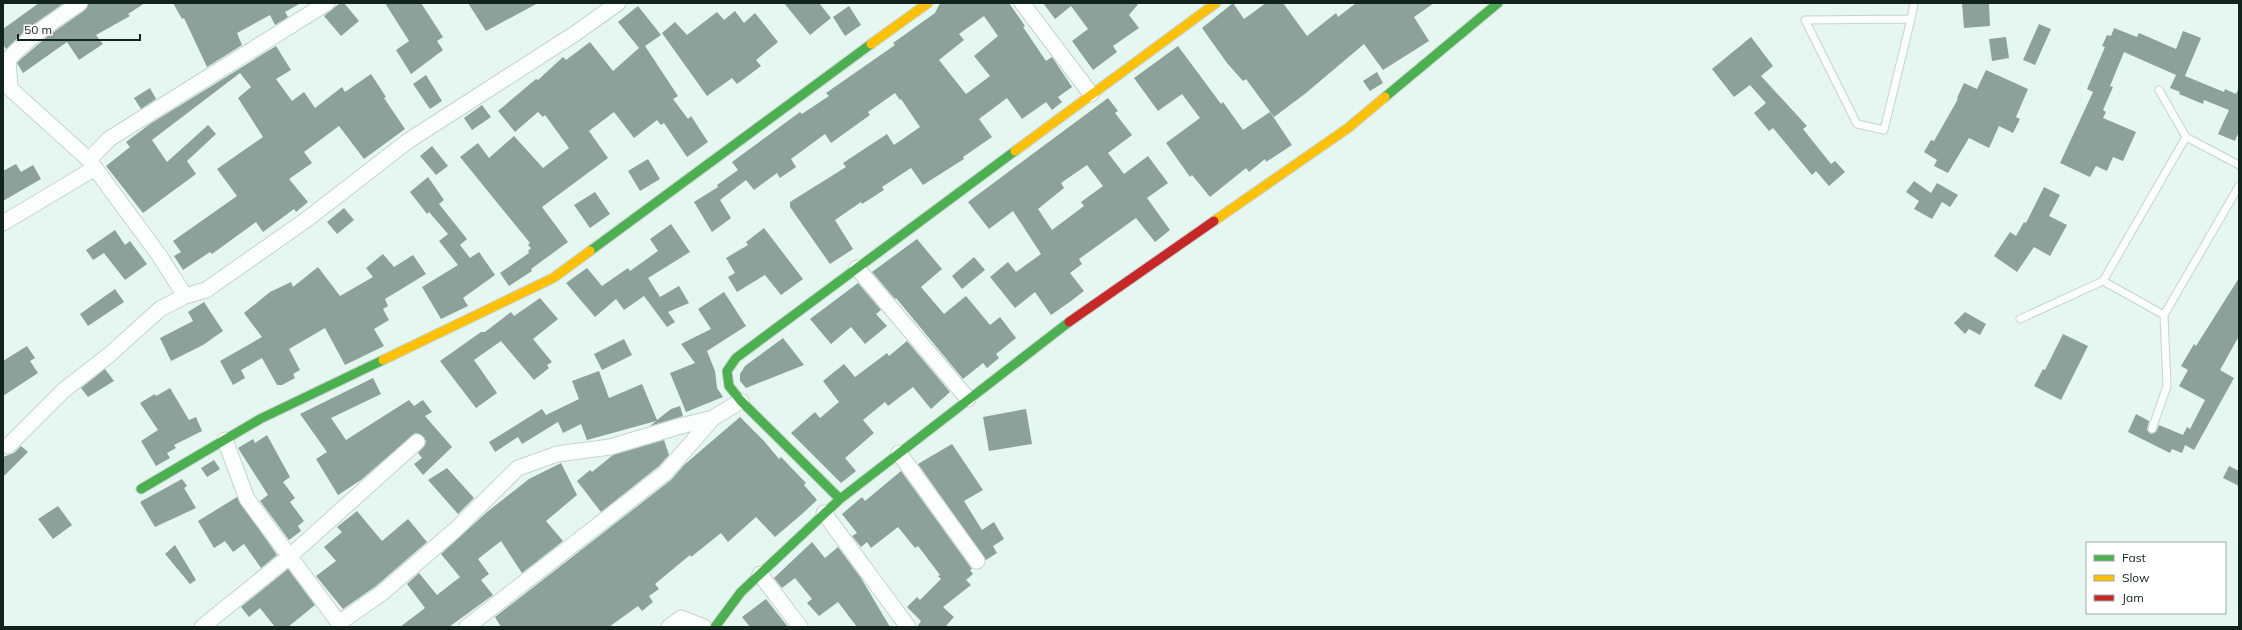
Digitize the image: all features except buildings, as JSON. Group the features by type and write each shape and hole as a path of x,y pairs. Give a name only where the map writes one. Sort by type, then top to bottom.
{"street":[{"path":"80,3 46,26 19,48 8,60 7,85 92,164 159,255 185,296"},
{"path":"3,223 92,164 109,139 326,3"},
{"path":"8,446 64,390 109,355 160,309 185,296 206,290 306,220 408,141 576,33 618,3"},
{"path":"141,489 260,419 553,278 928,3"},
{"path":"1022,3 1091,94"},
{"path":"840,499 741,401 729,386 727,371 736,358 1216,3"},
{"path":"715,627 741,592 824,512 840,499 1052,333 1348,128 1498,3"},
{"path":"857,268 968,399"},
{"path":"467,627 664,473 713,418 741,401"},
{"path":"225,440 247,499 341,625 382,593 455,530 518,468 558,454 610,447 713,418"},
{"path":"202,627 290,556 417,442"},
{"path":"899,453 977,561"},
{"path":"824,512 908,627"},
{"path":"760,574 800,627"},
{"path":"669,627 682,618 704,627"}],"lane":[{"path":"1911,19 1805,20 1857,124 1884,130 1911,19 1914,3"},
{"path":"2159,90 2186,137 2239,165"},
{"path":"2020,319 2103,281 2186,137"},
{"path":"2152,429 2167,386 2164,315 2239,186"},
{"path":"2103,281 2164,315"}],"traffic: fast":[{"path":"1385,97 1498,3"},
{"path":"590,251 871,44"},
{"path":"840,499 741,401 729,386 727,371 736,358 1015,151"},
{"path":"715,627 741,592 840,499 1069,322"},
{"path":"141,489 260,419 383,360"}],"traffic: slow":[{"path":"871,44 928,3"},
{"path":"1015,151 1216,3"},
{"path":"1214,221 1348,128 1385,97"},
{"path":"383,360 553,278 590,251"}],"traffic: jam":[{"path":"1069,322 1214,221"}]}
